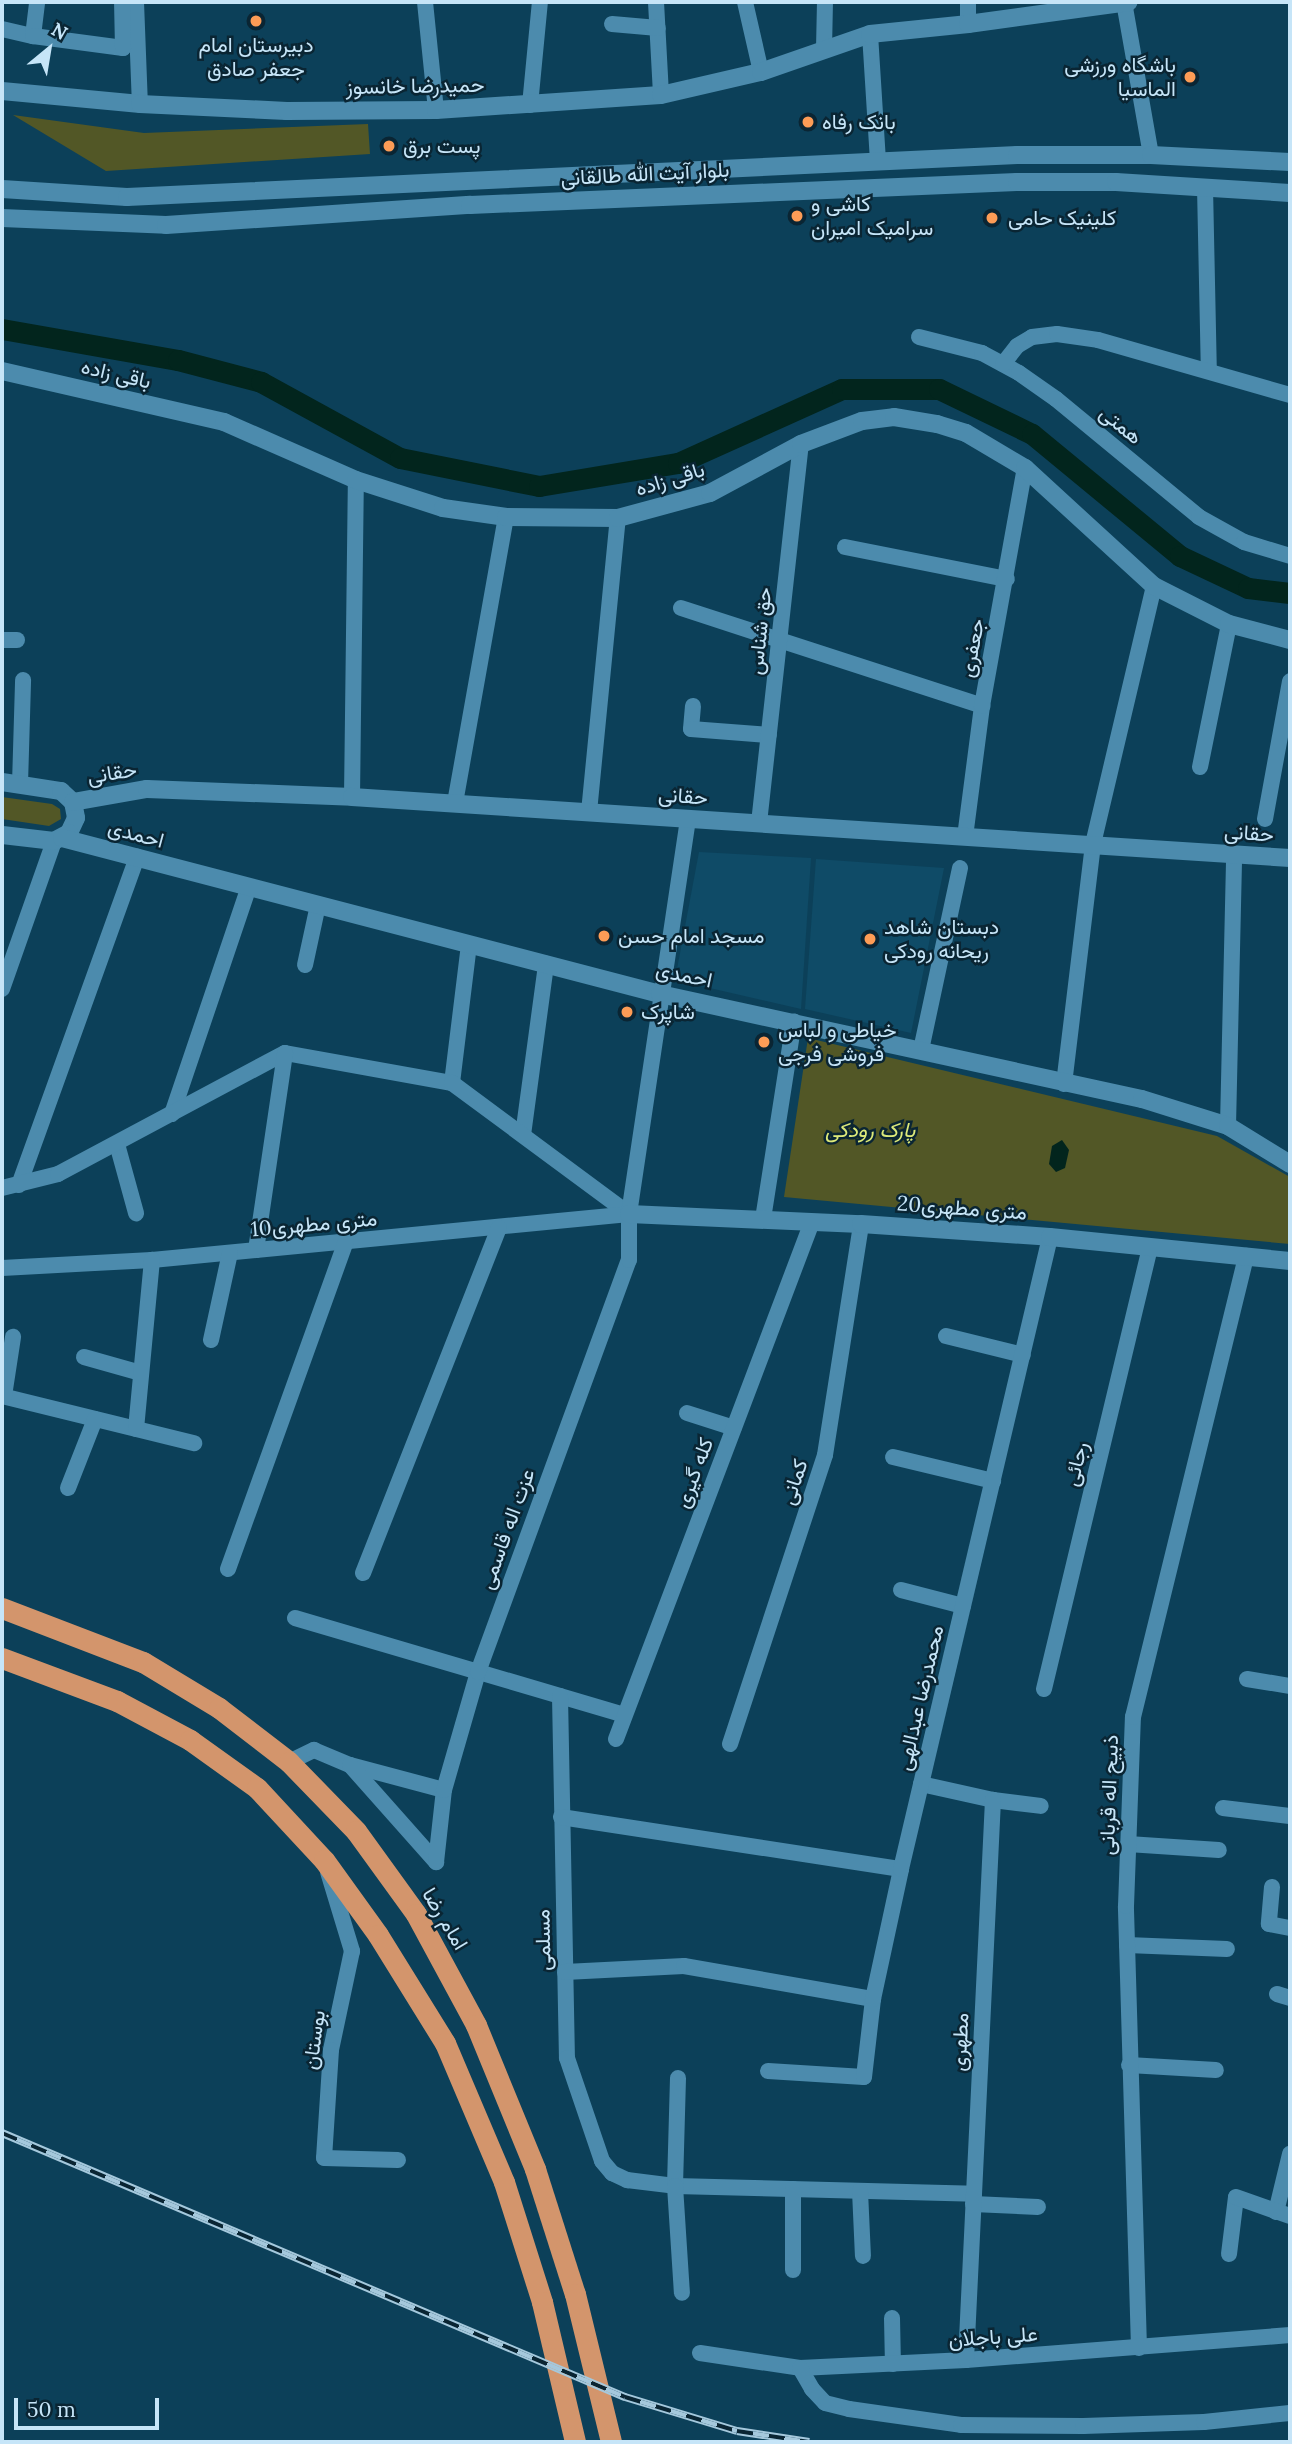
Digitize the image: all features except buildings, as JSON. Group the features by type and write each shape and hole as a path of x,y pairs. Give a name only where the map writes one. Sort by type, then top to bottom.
{"highway":[{"name":"امام رضا","path":"2,1608 143,1662 219,1708 289,1762 356,1830 416,1914 476,2025 536,2169 575,2294 611,2442"},
{"path":"2,1658 117,1701 190,1740 257,1788 324,1860 378,1935 445,2043 504,2182 542,2302 575,2442"}],"street":[{"path":"33,37 37,2"},
{"path":"2,29 33,37 124,48 122,2"},
{"path":"136,2 140,104"},
{"path":"425,2 436,110"},
{"path":"530,105 535,2"},
{"path":"656,2 661,95"},
{"path":"746,2 761,72"},
{"path":"824,50 825,2"},
{"path":"968,2 968,24"},
{"path":"1126,2 1151,156"},
{"name":"حمیدرضا خانسوز","path":"2,90 140,104 287,111 436,110 661,95 761,72 870,34 968,24 1126,2"},
{"path":"612,24 658,28"},
{"path":"870,34 878,160"},
{"name":"بلوار آیت الله طالقانی","path":"2,189 128,197 1017,155 1151,156 1290,162"},
{"name":"بلوار آیت الله طالقانی","path":"2,218 166,225 470,205 899,185 1116,182 1290,192"},
{"path":"1205,187 1209,372"},
{"path":"1003,364 1017,346 1032,337 1057,334 1098,340 1290,395"},
{"name":"همتی","path":"919,337 982,353 1003,364 1056,399 1199,517 1244,542 1290,556"},
{"name":"باقی زاده","path":"2,371 223,422 356,480 443,508 506,517 618,518 710,493 801,443 862,421 894,416 937,424 966,433 1025,468 1154,586 1229,625 1290,640"},
{"name":"حق شناس","path":"759,823 801,443"},
{"name":"جعفری","path":"965,837 982,706 1025,468"},
{"path":"352,797 356,480"},
{"path":"455,803 506,517"},
{"path":"589,812 618,518"},
{"path":"845,547 1007,579"},
{"path":"1064,1084 1093,844 1154,586"},
{"path":"681,608 982,706"},
{"path":"1200,767 1229,625"},
{"path":"2,989 58,840 69,833 76,818 73,802 61,790 11,783 23,680"},
{"path":"1265,819 1290,681"},
{"path":"693,706 691,729 769,735"},
{"name":"حقانی","path":"73,802 147,789 352,797 1290,858"},
{"name":"عزت اله قاسمی","path":"349,1765 436,1862 443,1790 478,1672 629,1261 629,1214 688,819"},
{"name":"احمدی","path":"2,835 58,840 136,858 660,994 794,1021 1064,1084 1142,1099 1228,1126 1290,1164"},
{"path":"1228,1126 1234,855"},
{"path":"19,1185 136,858"},
{"path":"921,1050 960,868"},
{"path":"172,1114 249,887"},
{"path":"305,965 318,905"},
{"path":"452,1083 468,944"},
{"path":"523,1135 546,964"},
{"path":"763,1219 794,1021"},
{"path":"2,1188 58,1174 285,1053 452,1083 629,1214"},
{"path":"256,1250 285,1053"},
{"path":"117,1144 136,1213"},
{"name":"20متری مطهری","path":"629,1214 861,1224 1049,1237 1290,1261"},
{"name":"10متری مطهری","path":"2,1268 152,1260 629,1214"},
{"name":"کله گیری","path":"616,1739 812,1222"},
{"name":"کمانی","path":"730,1744 825,1455 861,1224"},
{"path":"363,1573 499,1228"},
{"name":"محمدرضا عبدالهی","path":"768,2071 864,2077 873,1999 901,1869 1049,1237"},
{"path":"228,1569 346,1242"},
{"name":"رجائی","path":"1044,1689 1150,1249"},
{"path":"211,1340 230,1253"},
{"name":"ذبیح اله قربانی","path":"1139,2348 1127,1945 1133,1717 1245,1256"},
{"path":"136,1429 152,1260"},
{"path":"946,1336 1023,1355"},
{"path":"13,1337 3,1396 194,1443"},
{"path":"84,1357 141,1373"},
{"path":"687,1413 734,1428"},
{"path":"68,1488 95,1419"},
{"path":"893,1457 993,1481"},
{"path":"901,1590 963,1606"},
{"path":"295,1618 624,1716"},
{"path":"1247,1679 1290,1686"},
{"name":"مسلمی","path":"559,1696 567,2058 590,2133 602,2161 612,2173 626,2180 675,2186"},
{"path":"289,1762 314,1750 349,1765 443,1790"},
{"path":"921,1784 993,1800 1041,1806"},
{"name":"مطهری","path":"966,2360 993,1800"},
{"path":"1223,1808 1290,1816"},
{"path":"561,1817 901,1869"},
{"path":"1128,1844 1219,1850"},
{"name":"بوستان","path":"324,1860 352,1951 331,2050 324,2158 398,2160"},
{"path":"1272,1887 1269,1924 1290,1928"},
{"path":"1127,1945 1227,1949"},
{"path":"565,1972 684,1966 873,1999"},
{"path":"1129,2065 1216,2070"},
{"path":"678,2078 675,2186 682,2293"},
{"path":"1229,2254 1236,2197 1283,2214 1290,2154"},
{"path":"675,2186 860,2191 973,2199 1038,2207"},
{"path":"793,2189 793,2270"},
{"path":"860,2191 863,2256"},
{"path":"892,2318 893,2364"},
{"name":"علی باجلان","path":"700,2353 800,2368 966,2360 1290,2335"},
{"path":"800,2368 812,2389 825,2403 961,2425 1083,2426 1203,2422 1290,2413"}],"shaded area":[{"path":"699,852 811,858 801,1009 675,980"},
{"name":"دبستان شاهد ریحانه رودکی","path":"816,859 944,868 911,1033 805,1009"},
{"path":"1062,1140 1069,1150 1065,1168 1056,1172 1049,1164 1052,1146"}],"green space":[{"path":"13,115 144,133 368,124 370,154 106,171"},
{"path":"2,797 52,804 60,809 61,819 49,826 2,819"},
{"name":"پارک رودکی","path":"808,1038 1217,1136 1290,1177 1290,1244 784,1197"}],"waterway":[{"path":"2,329 178,360 261,382 400,458 539,486 678,463 842,389 939,389 1032,434 1180,556 1248,588 1290,593"}],"railway":[{"path":"2,2133 625,2397 737,2431 809,2442"}],"place":[{"name":"دبیرستان امام جعفر صادق","path":"256,21"},
{"name":"باشگاه ورزشی الماسیا","path":"1190,77"},
{"name":"بانک رفاه","path":"808,122"},
{"name":"پست برق","path":"389,146"},
{"name":"کاشی و سرامیک امیران","path":"797,216"},
{"name":"کلینیک حامی","path":"992,218"},
{"name":"مسجد امام حسن","path":"604,936"},
{"name":"دبستان شاهد ریحانه رودکی","path":"870,939"},
{"name":"شاپرک","path":"627,1012"},
{"name":"خیاطی و لباس فروشی فرجی","path":"764,1042"}]}
